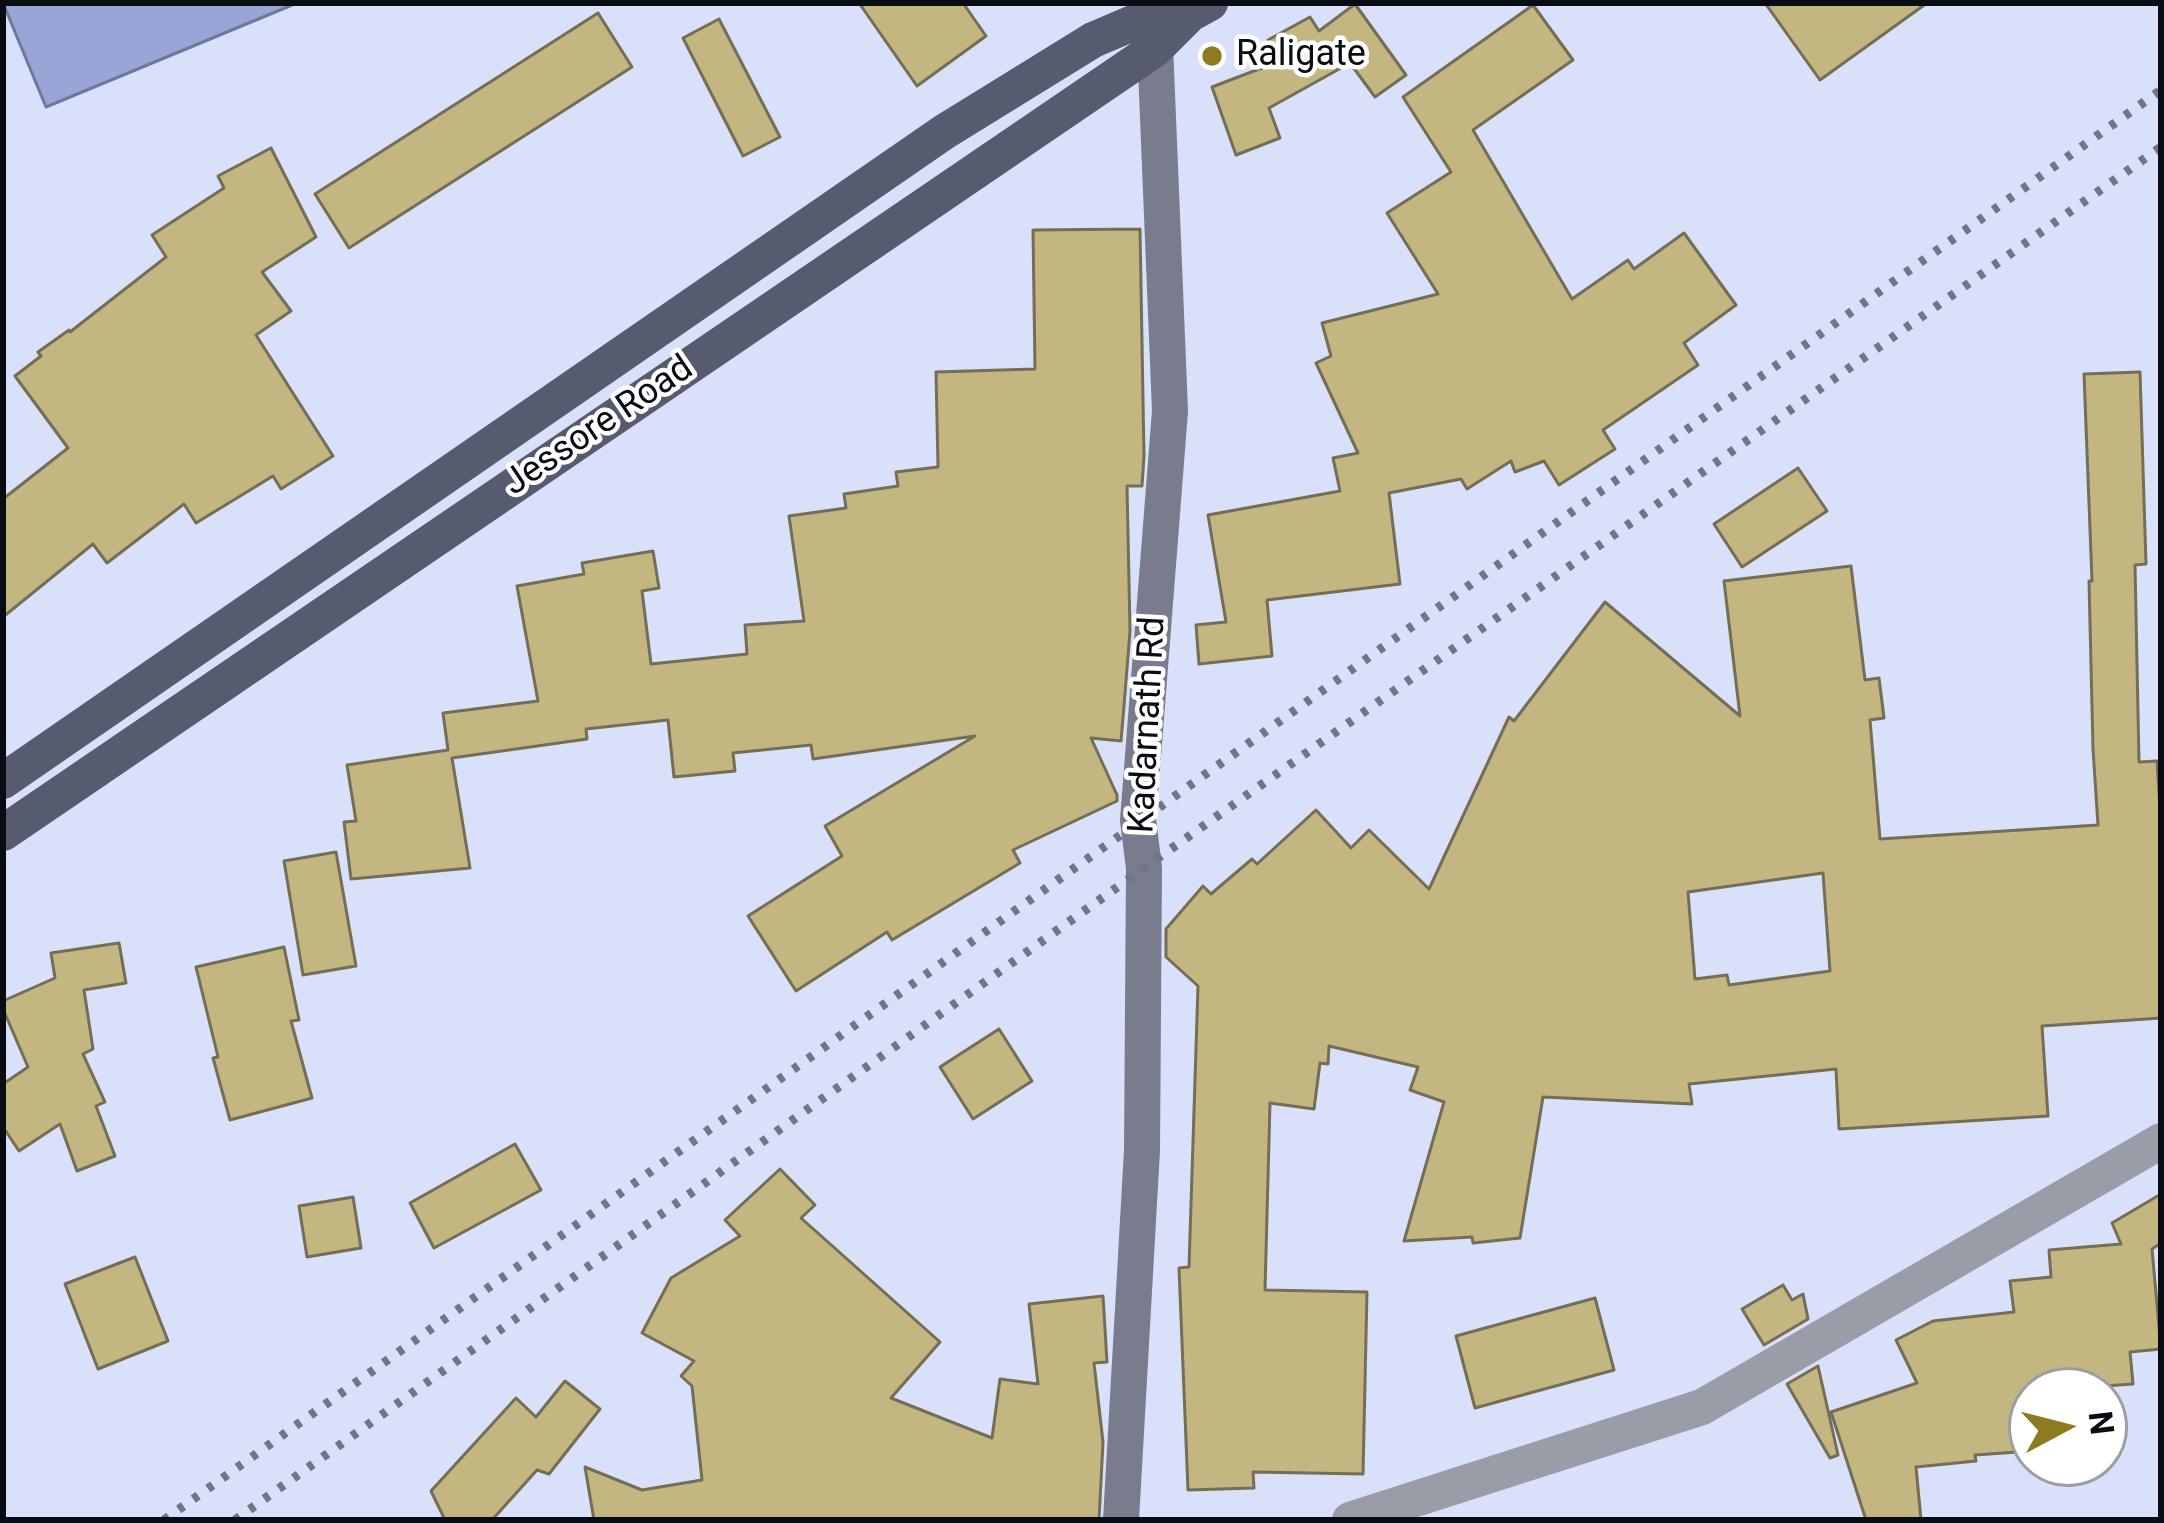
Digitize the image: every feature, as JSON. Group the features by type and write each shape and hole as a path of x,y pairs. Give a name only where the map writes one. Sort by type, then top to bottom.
{"highway":[{"name":"Jessore Road","path":"3,782 944,132 1093,40 1173,16"},
{"name":"Jessore Road","path":"3,833 1173,16"}],"main road":[{"name":"Kadarnath Rd","path":"1120,1520 1142,1150 1144,868 1138,820 1170,411 1173,16"}],"street":[{"path":"1350,1520 1702,1407 2161,1141"}],"water":[{"path":"3,3 297,3 46,107"}],"building":[{"path":"859,3 963,3 986,36 917,86"},
{"path":"1765,3 1927,3 1820,80"},
{"path":"1355,4 1406,75 1375,97 1350,63 1269,108 1280,138 1236,155 1212,87 1280,61 1268,40 1310,17 1319,31"},
{"path":"1533,5 1573,60 1473,130 1572,299 1628,260 1634,269 1684,233 1736,305 1684,343 1698,365 1603,430 1615,449 1559,485 1544,461 1515,472 1511,461 1467,489 1461,479 1389,493 1400,584 1267,600 1272,656 1199,664 1196,625 1226,622 1208,515 1340,491 1333,458 1358,453 1316,363 1331,356 1322,323 1438,294 1387,213 1451,172 1403,97"},
{"path":"598,13 632,67 349,248 315,194"},
{"path":"719,19 780,137 743,156 683,38"},
{"path":"271,148 316,237 262,272 291,311 256,335 333,456 281,489 273,476 196,523 184,504 107,563 93,544 3,617 3,499 68,448 15,376 41,356 38,352 166,257 152,235 224,188 218,176"},
{"path":"1140,229 1144,456 1142,486 1127,486 1130,631 1121,741 1091,738 1117,801 1013,850 1020,863 892,940 887,932 796,991 748,916 842,856 825,826 975,736 813,759 811,745 733,753 735,771 674,777 668,720 586,729 587,739 452,758 470,868 351,879 344,822 356,821 347,765 448,750 443,713 538,701 517,586 584,574 582,563 653,551 659,588 642,591 651,664 747,654 745,625 804,621 789,516 846,508 844,494 898,486 896,472 938,467 936,372 1035,369 1033,230"},
{"path":"2140,372 2146,564 2135,565 2139,762 2157,761 2161,1018 2042,1026 2048,1116 1839,1129 1836,1069 1689,1084 1692,1104 1543,1097 1520,1238 1473,1243 1472,1237 1404,1241 1444,1102 1410,1090 1418,1067 1329,1046 1328,1064 1320,1063 1314,1109 1270,1103 1265,1290 1367,1292 1363,1474 1253,1472 1254,1488 1188,1490 1179,1268 1189,1267 1198,986 1166,957 1166,929 1203,886 1211,894 1252,859 1257,864 1316,810 1351,848 1369,830 1429,889 1509,717 1514,721 1605,602 1740,716 1724,581 1851,566 1865,680 1879,678 1884,718 1870,720 1880,839 2098,825 2084,374","holes":["1823,873 1830,971 1729,985 1727,975 1695,979 1688,892"]},
{"path":"1798,468 1827,511 1742,567 1714,524"},
{"path":"336,852 356,966 303,975 284,861"},
{"path":"119,943 126,983 84,990 93,1049 83,1054 105,1102 96,1106 115,1156 77,1171 60,1124 19,1151 3,1127 3,1084 28,1067 3,1001 55,978 51,953"},
{"path":"284,947 299,1020 291,1021 312,1098 230,1120 196,967"},
{"path":"999,1029 1032,1081 973,1119 940,1067"},
{"path":"515,1144 541,1190 434,1248 410,1203"},
{"path":"780,1169 815,1205 801,1218 940,1342 891,1398 992,1438 1000,1379 1038,1384 1029,1304 1103,1296 1107,1362 1094,1363 1103,1442 1099,1520 594,1520 585,1467 642,1490 702,1480 692,1386 681,1376 694,1361 642,1333 671,1278 740,1236 725,1220"},
{"path":"2161,1194 2161,1243 2152,1249 2161,1349 2130,1352 2133,1384 2128,1384 2128,1367 2008,1367 2008,1453 1916,1467 1921,1520 1866,1520 1831,1412 1917,1383 1896,1340 1933,1321 2014,1312 2010,1281 2051,1277 2049,1250 2121,1244 2112,1223"},
{"path":"353,1197 361,1248 307,1257 299,1206"},
{"path":"135,1257 168,1341 98,1369 65,1284"},
{"path":"1783,1285 1792,1300 1803,1294 1808,1319 1764,1345 1742,1309"},
{"path":"1595,1298 1614,1370 1475,1408 1456,1336"},
{"path":"1818,1366 1838,1455 1830,1458 1787,1384"},
{"path":"565,1381 600,1409 549,1474 537,1470 492,1520 445,1520 431,1491 516,1398 536,1417"}],"railway":[{"path":"164,1520 2161,90"},
{"path":"235,1520 2161,147"}],"place":[{"name":"Raligate","path":"1212,56"}]}
